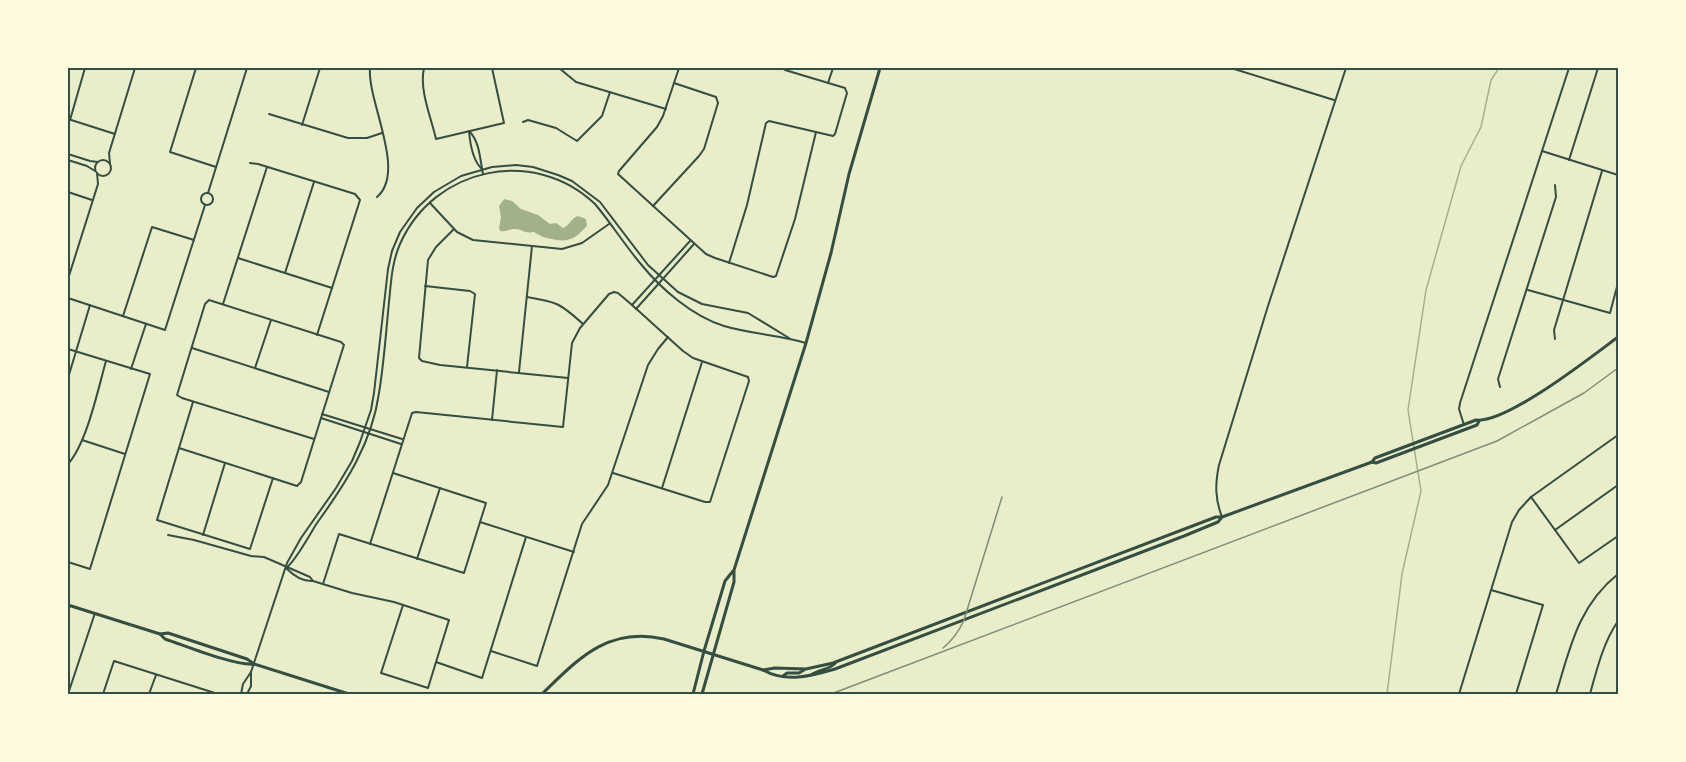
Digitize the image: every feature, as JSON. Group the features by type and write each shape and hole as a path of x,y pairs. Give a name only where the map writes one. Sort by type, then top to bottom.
{"main road":[{"path":"702,694 734,582 734,570 806,343 851,165 880,68"},
{"path":"782,677 787,673 799,673 837,661 1215,517 1222,517 1376,462 1476,420 1503,413 1536,395 1618,337"},
{"path":"1404,450 1436,441 1478,424 1479,421"},
{"path":"542,694 578,659 604,644 621,638 644,636 657,637 704,651 763,670 775,677 810,676 835,669 1184,536 1218,522 1222,517"},
{"path":"693,694 725,581 734,570"},
{"path":"68,605 247,658 254,664 349,694"},
{"path":"160,634 165,639 245,665 254,664"},
{"path":"810,676 833,666 837,661"},
{"path":"763,670 806,669"}],"street":[{"path":"86,68 69,120 115,134"},
{"path":"68,154 98,162 109,153 135,68"},
{"path":"196,68 170,152 216,167"},
{"path":"208,193 247,68"},
{"path":"302,125 320,68"},
{"path":"370,68 372,93 387,155 388,175 384,190 377,197"},
{"path":"424,68 423,88 436,139 504,123 492,68"},
{"path":"559,68 576,82 666,109"},
{"path":"679,68 666,109 657,127 618,174 706,254 776,276 796,212 816,132"},
{"path":"729,263 747,205 766,123 834,136 836,134 847,90 845,87 782,68"},
{"path":"828,82 833,68"},
{"path":"1231,68 1335,100"},
{"path":"1222,517 1216,497 1219,465 1346,68"},
{"path":"1464,425 1460,404 1569,68"},
{"path":"1569,160 1598,68"},
{"path":"653,206 704,149 718,103 716,97 674,83"},
{"path":"523,122 528,120 556,128 577,141 602,116 610,92"},
{"path":"269,114 348,138 367,138 382,133"},
{"path":"470,131 475,137 483,174"},
{"path":"470,131 477,165 482,169"},
{"path":"473,151 478,149"},
{"path":"1542,151 1618,176"},
{"path":"68,279 98,184 111,171 109,153"},
{"path":"68,160 87,166 105,176"},
{"path":"103,160 110,163"},
{"path":"98,162 96,166 98,184"},
{"path":"250,163 355,194 360,200 317,335"},
{"path":"241,694 243,684 254,664 276,592 295,546 348,469 360,442 374,393 389,262 400,232 411,215 426,199 446,184 482,169 516,165 542,169 572,181 600,202 648,265 678,292 695,302 747,314 789,338"},
{"path":"223,304 267,167"},
{"path":"286,568 292,564 307,537 343,486 359,459 370,429 379,394 391,282 394,262 400,245 407,230 429,202 457,183 483,174 507,170 524,171 569,185 586,196 641,264 688,308 716,323 806,343"},
{"path":"1555,339 1554,330 1602,171"},
{"path":"285,273 314,182"},
{"path":"1500,387 1498,379 1556,197 1555,185"},
{"path":"68,192 92,200"},
{"path":"205,205 213,202 212,196 208,193"},
{"path":"205,205 201,202 201,197 208,193"},
{"path":"426,199 454,229 473,240 568,249 582,243 615,220"},
{"path":"68,298 165,330 205,205"},
{"path":"123,316 152,227 194,240"},
{"path":"454,229 431,253 428,260 418,358 440,365 568,378"},
{"path":"632,305 690,241"},
{"path":"636,309 694,244"},
{"path":"519,372 532,246"},
{"path":"238,258 332,288"},
{"path":"1527,290 1610,314 1618,283"},
{"path":"425,286 470,291 475,294 467,368"},
{"path":"370,544 412,413 416,411 563,427 572,343 575,334 609,294 614,292 618,293 683,351 702,362 749,379 749,383 710,502 613,473"},
{"path":"526,297 556,302 583,324"},
{"path":"179,448 297,486 299,484 314,439 321,418 344,345 341,342 209,300 206,302 177,395 314,439"},
{"path":"68,378 90,306"},
{"path":"255,368 271,320"},
{"path":"131,369 146,324"},
{"path":"491,651 537,666 582,524 608,485 648,365 668,337"},
{"path":"192,348 329,392"},
{"path":"68,349 150,374 90,569 68,562"},
{"path":"68,464 82,440 106,361"},
{"path":"662,489 702,362"},
{"path":"492,420 496,370"},
{"path":"193,402 157,520 250,549 273,478"},
{"path":"322,414 403,440"},
{"path":"321,418 402,444"},
{"path":"1459,694 1512,522 1519,510 1531,497 1618,435"},
{"path":"82,440 126,454"},
{"path":"68,456 72,459"},
{"path":"202,535 225,463"},
{"path":"323,585 339,534 464,573 486,503 393,473"},
{"path":"1555,530 1618,485"},
{"path":"417,559 440,488"},
{"path":"1531,497 1579,563 1618,536"},
{"path":"480,522 573,552"},
{"path":"168,535 264,557 323,585 403,605 449,620 428,688 381,673 403,605"},
{"path":"436,662 482,678 526,537"},
{"path":"1556,694 1580,621 1597,594 1618,574"},
{"path":"1491,590 1543,605 1516,694"},
{"path":"68,694 95,613"},
{"path":"1590,694 1604,648 1618,621"},
{"path":"103,694 114,661 218,694"},
{"path":"247,694 251,686 251,672"},
{"path":"150,694 156,675"},
{"path":"243,687 249,689"},
{"path":"196,694 198,688"}],"shaded area":[{"path":"504,199 512,201 521,209 538,215 550,224 556,223 563,228 578,216 586,219 587,226 567,240 548,238 518,229 500,231 499,206"}],"waterway":[{"path":"1387,694 1402,574 1421,491 1408,410 1426,290 1461,166 1481,127 1491,80 1499,68"}],"railway":[{"path":"831,694 1497,441 1584,393 1618,368"},
{"path":"943,648 950,642 964,620 1002,497"}]}
